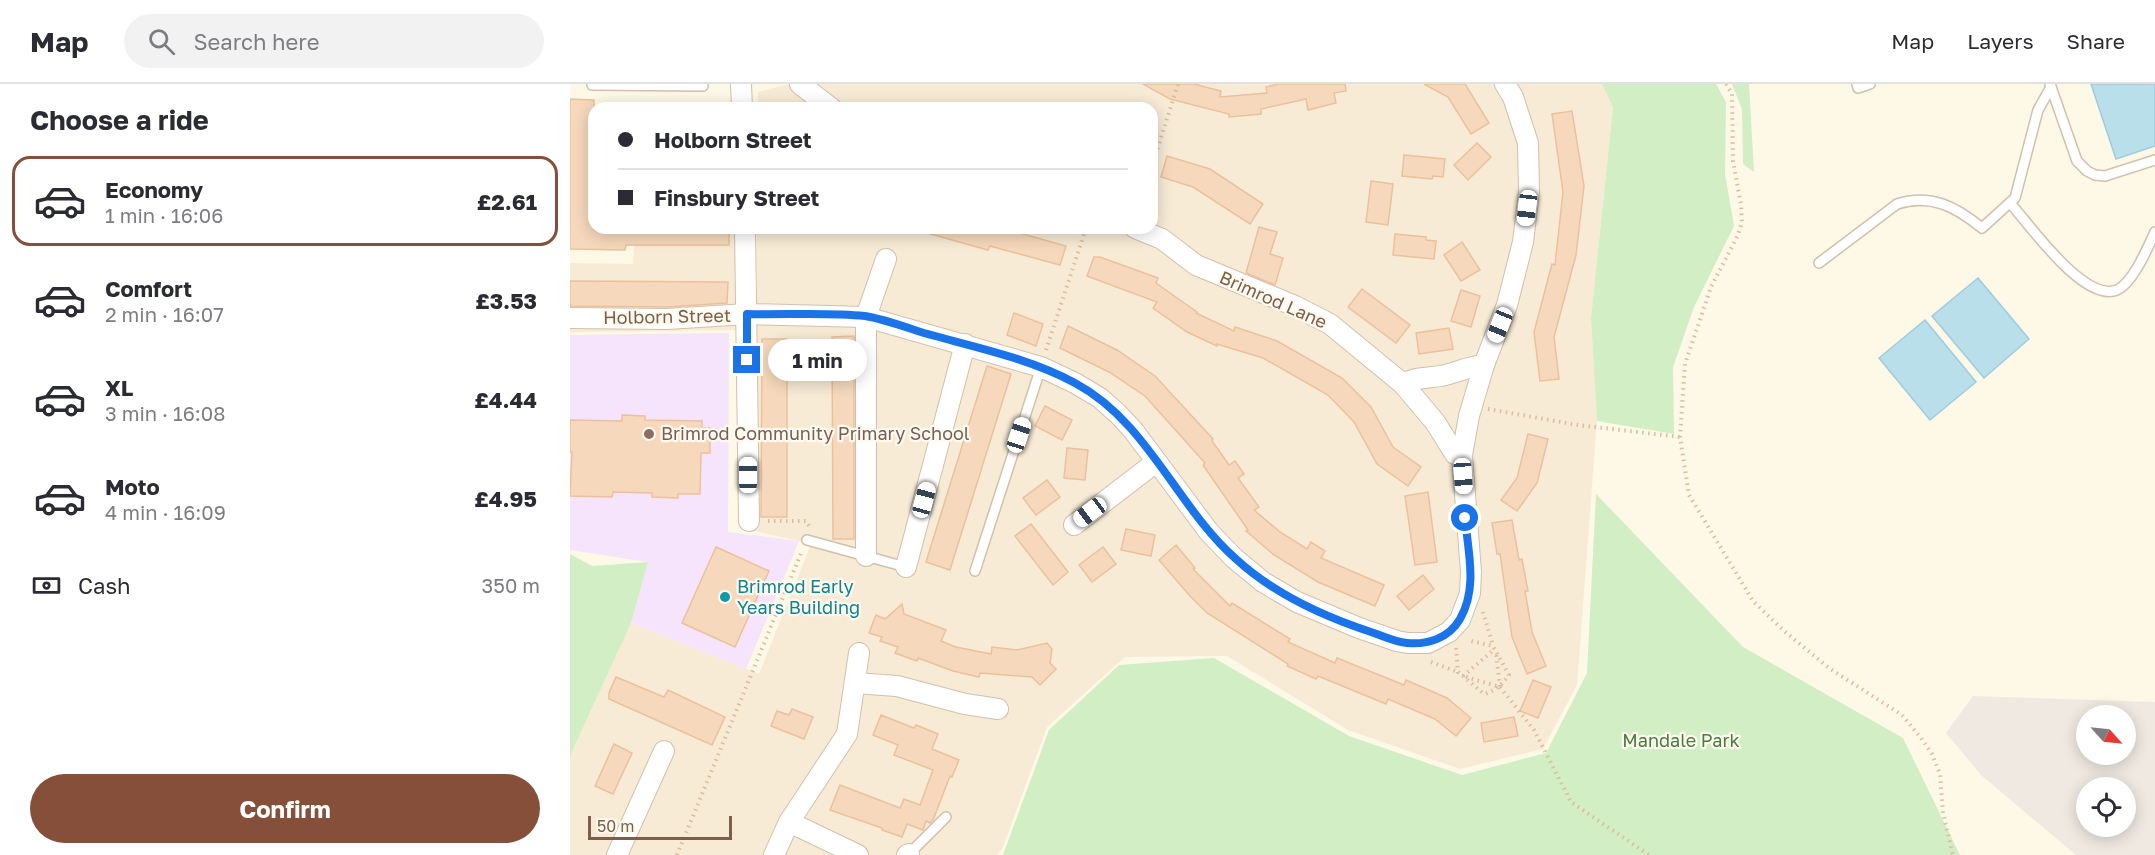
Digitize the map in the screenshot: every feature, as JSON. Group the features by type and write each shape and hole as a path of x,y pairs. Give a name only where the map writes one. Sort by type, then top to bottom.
{"street":[{"path":"741,84 742,102"},
{"path":"800,84 823,102"},
{"path":"1452,634 1470,593 1471,573 1462,455 1472,406 1484,365 1507,306 1523,242 1529,192 1528,143 1513,97 1505,84"},
{"path":"745,234 749,521"},
{"name":"Brimrod Lane","path":"1150,234 1162,239 1196,265 1295,306 1330,324 1403,384 1435,422 1455,454 1462,455"},
{"path":"866,556 866,316 886,259"},
{"name":"Holborn Street","path":"570,318 668,319 747,314 866,316 1041,367 1076,383 1100,398 1133,430 1209,532 1234,558 1263,582 1298,602 1359,628 1397,641 1428,642 1452,634"},
{"path":"906,567 965,344"},
{"path":"1403,384 1410,380 1442,376 1473,366 1484,365"},
{"path":"1074,525 1156,462"},
{"path":"774,855 789,822 847,734 859,653"},
{"path":"855,683 897,686 964,704 998,709"},
{"path":"617,855 664,751"},
{"path":"789,822 858,855"}],"lane":[{"path":"1857,84 1858,88 1870,84"},
{"path":"592,85 703,86"},
{"path":"2051,85 2078,161 2087,171 2105,176 2155,160"},
{"path":"1820,263 1897,204 1910,200 1927,201 1961,211 1982,228 2015,198 2038,110 2051,85"},
{"path":"2010,203 2072,273 2085,284 2102,291 2118,289 2133,274 2155,232"},
{"path":"975,571 1041,367"},
{"path":"807,540 906,567"},
{"path":"908,855 946,817"}],"path":[{"path":"1158,147 1178,84"},
{"path":"1726,84 1732,94 1733,161 1742,222 1738,235 1711,287 1685,364 1680,437 1689,495 1754,601 1784,631 1828,668 1902,715 1932,754 1940,774 1943,813 1953,855"},
{"path":"1041,367 1084,234"},
{"path":"1472,406 1578,425 1680,437"},
{"path":"677,855 807,540 810,526 806,521 749,521"},
{"path":"1470,593 1478,596 1494,647 1500,687 1534,730 1571,802 1649,855"},
{"path":"1452,634 1494,647 1509,675 1494,692 1484,694 1458,672 1452,634"},
{"path":"1463,676 1494,647"},
{"path":"1463,676 1500,687"}],"shaded area":[{"path":"789,84 1602,84 1613,106 1591,318 1597,421 1577,685 1543,749 1460,769 1348,730 1227,656 1125,657 1047,727 1003,847 997,855 570,855 570,756 631,623 759,674 811,544 755,531 757,234 1158,234 1158,102 758,102 758,92"},
{"path":"635,234 735,234 739,330 570,332 570,263 633,264"},
{"name":"Brimrod Community Primary School","path":"729,333 728,532 799,541 746,669 631,623 648,562 570,550 570,335"},
{"path":"1973,696 2155,702 2155,855 2076,855 1981,775 1946,733"}],"green space":[{"path":"1602,84 1716,84 1726,102 1725,174 1734,226 1694,307 1673,367 1674,434 1597,421 1591,318 1613,107"},
{"path":"1732,84 1749,84 1754,172 1743,164 1742,109"},
{"name":"Mandale Park","path":"1596,494 1743,647 1903,738 1960,855 1003,855 1049,730 1119,665 1214,658 1349,736 1462,775 1546,753 1587,673"},
{"path":"570,554 592,566 648,562 631,623 570,756"}],"water":[{"path":"2091,84 2155,84 2155,146 2116,159"},
{"path":"1978,278 2029,339 1984,378 1932,316"},
{"path":"1925,320 1976,382 1930,420 1879,358"}],"building":[{"path":"1143,84 1194,84 1221,91 1220,97 1267,93 1266,87 1279,84 1345,84 1346,91 1334,93 1336,103 1308,110 1306,99 1261,109 1261,114 1229,117 1229,114 1170,99"},
{"path":"1424,84 1465,84 1489,123 1471,134 1448,97"},
{"path":"570,99 594,100 594,102 588,102 588,234 729,234 729,245 626,245 625,250 570,249"},
{"path":"1572,111 1584,186 1576,255 1554,337 1559,379 1540,381 1534,332 1552,264 1555,265 1563,192 1552,114"},
{"path":"1477,143 1491,157 1468,180 1454,165"},
{"path":"1404,155 1445,159 1443,177 1433,176 1432,179 1402,176"},
{"path":"1167,156 1210,169 1263,204 1250,224 1193,187 1161,177"},
{"path":"1371,181 1393,184 1388,225 1366,222"},
{"path":"1259,227 1277,232 1270,254 1283,258 1275,285 1246,273"},
{"path":"931,234 1023,234 1066,246 1060,265 990,246 988,250"},
{"path":"1395,234 1426,237 1426,240 1436,241 1434,259 1393,255"},
{"path":"1462,242 1480,270 1461,281 1444,255"},
{"path":"1094,257 1100,257 1158,278 1156,283 1196,313 1234,331 1235,327 1277,341 1342,378 1371,407 1393,447 1421,467 1408,486 1377,464 1354,422 1328,395 1263,358 1217,344 1217,346 1187,332 1153,308 1157,302 1087,276"},
{"path":"570,281 728,282 727,303 667,307 570,306"},
{"path":"1362,289 1410,325 1396,343 1348,307"},
{"path":"1461,290 1480,296 1471,327 1451,321"},
{"path":"1014,313 1043,324 1036,346 1007,335"},
{"path":"1068,326 1117,350 1155,376 1213,439 1212,441 1229,465 1235,461 1244,474 1238,478 1259,507 1254,510 1280,532 1307,549 1311,542 1325,551 1321,558 1384,585 1375,606 1318,582 1274,555 1246,531 1248,530 1203,465 1205,463 1145,396 1109,372 1060,348"},
{"path":"1449,328 1453,349 1419,354 1416,333"},
{"path":"854,336 854,539 833,539 832,337"},
{"path":"762,339 787,339 787,517 761,517"},
{"path":"987,366 1011,374 950,570 926,562"},
{"path":"1045,406 1072,420 1062,440 1035,426"},
{"path":"622,415 645,416 645,420 702,421 702,428 710,428 710,453 701,453 700,494 678,494 678,498 652,497 652,493 613,492 612,497 570,496 572,452 570,452 570,420 622,421"},
{"path":"1528,434 1548,439 1537,483 1517,511 1501,500 1517,478"},
{"path":"1067,448 1088,450 1085,480 1064,478"},
{"path":"1047,480 1060,497 1036,515 1023,498"},
{"path":"1428,492 1437,562 1415,565 1405,496"},
{"path":"1512,520 1519,560 1522,559 1528,591 1525,591 1532,632 1546,666 1527,674 1512,637 1500,554 1497,554 1492,523"},
{"path":"1031,524 1068,572 1053,585 1015,536"},
{"path":"1126,529 1155,535 1151,556 1121,550"},
{"path":"1176,545 1195,568 1193,569 1230,606 1232,603 1290,639 1288,642 1335,663 1337,658 1404,685 1406,680 1447,698 1471,718 1456,736 1435,719 1388,699 1386,704 1287,666 1288,664 1207,613 1190,596 1159,560"},
{"name":"Brimrod Early Years Building","path":"716,547 769,571 735,647 682,623"},
{"path":"1103,547 1116,564 1092,582 1079,565"},
{"path":"1423,575 1434,589 1409,610 1397,596"},
{"path":"902,604 904,614 946,630 941,641 956,647 991,654 992,647 1017,650 1047,643 1052,649 1050,663 1056,669 1040,685 1032,677 980,673 979,677 895,653 898,647 880,641 882,637 869,633 876,615 885,619"},
{"path":"616,677 664,697 668,690 725,717 712,745 609,699 609,693"},
{"path":"1533,680 1551,687 1538,718 1520,711"},
{"path":"792,709 813,717 804,739 771,726 777,711 789,715"},
{"path":"881,715 914,728 916,725 938,734 932,749 959,760 952,777 950,776 933,820 930,823 926,821 923,830 907,824 902,837 830,810 840,785 900,808 904,799 920,805 933,770 894,755 898,745 873,735"},
{"path":"1514,717 1518,736 1484,742 1481,723"},
{"path":"614,744 632,753 613,794 595,786"}],"place":[{"name":"Brimrod Community Primary School","path":"649,434"},
{"name":"Brimrod Early Years Building","path":"725,597"}],"route":[{"path":"747,360 747,314 866,316 1041,367 1076,383 1100,398 1118,414 1133,430 1209,532 1234,558 1263,582 1298,602 1359,628 1397,641 1428,642 1440,638 1460,620 1470,593 1471,573 1465,518"}]}
